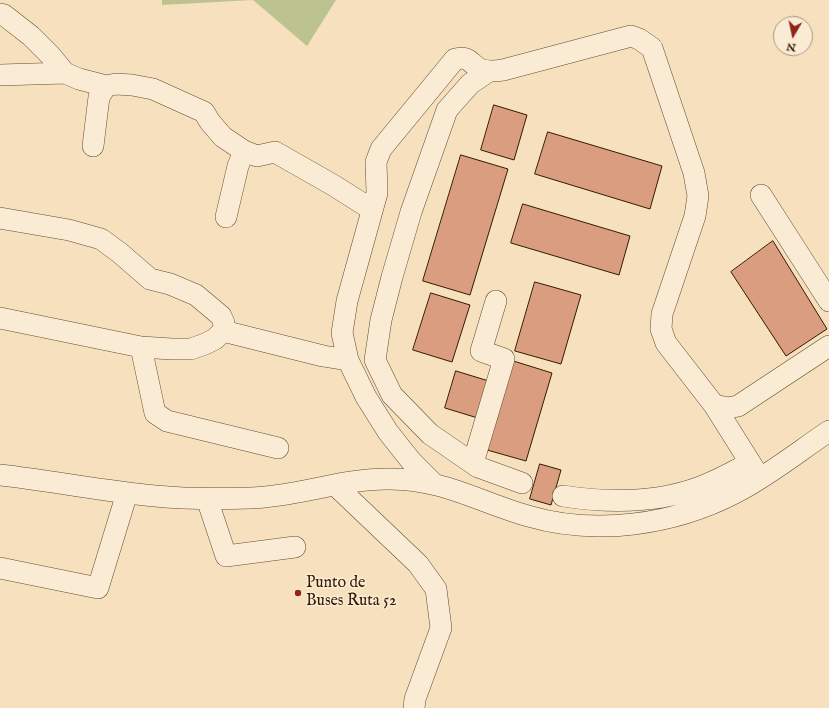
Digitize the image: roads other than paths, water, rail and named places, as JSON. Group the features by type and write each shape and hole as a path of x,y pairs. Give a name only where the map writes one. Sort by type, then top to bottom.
{"street":[{"path":"0,14 4,15 31,36 65,73"},
{"path":"434,484 411,461 388,432 366,397 348,360 342,333 347,301 371,209 377,193 376,162 381,149 455,59 469,59 480,69 489,71 503,70 631,36 639,39 652,48 694,173 698,196 695,216 662,314 661,329 666,343 714,405 755,470"},
{"path":"489,71 470,84 447,110 412,212 392,277 381,320 375,360 392,396 430,434 478,467 522,483"},
{"path":"0,75 65,73 79,79 106,86 116,84 132,85 153,89 204,112 210,122 223,137 244,151 257,156 275,152 333,185 371,209"},
{"path":"93,146 99,97 106,86"},
{"path":"226,217 238,166 244,151"},
{"path":"761,195 829,301"},
{"path":"0,218 69,230 101,239 150,278 170,284 196,295 221,316 224,323 223,331 215,339 191,349 142,347 0,318"},
{"path":"473,463 504,359 481,351 496,301"},
{"path":"223,331 323,356 348,360"},
{"path":"714,405 728,408 738,406 829,346"},
{"path":"142,347 155,413 167,421 278,448"},
{"path":"563,496 591,501 633,501 666,496 755,470 829,431"},
{"path":"0,475 127,493 207,499 253,498 361,480 408,480 434,484 529,517 558,523 598,526 662,520 705,506 735,492 755,470"},
{"path":"335,485 418,564 436,589 441,628 414,708"},
{"path":"0,568 98,588 127,493"},
{"path":"207,499 226,556 295,547"}],"place":[{"name":"Punto de Buses Ruta 52","path":"298,593"}]}
